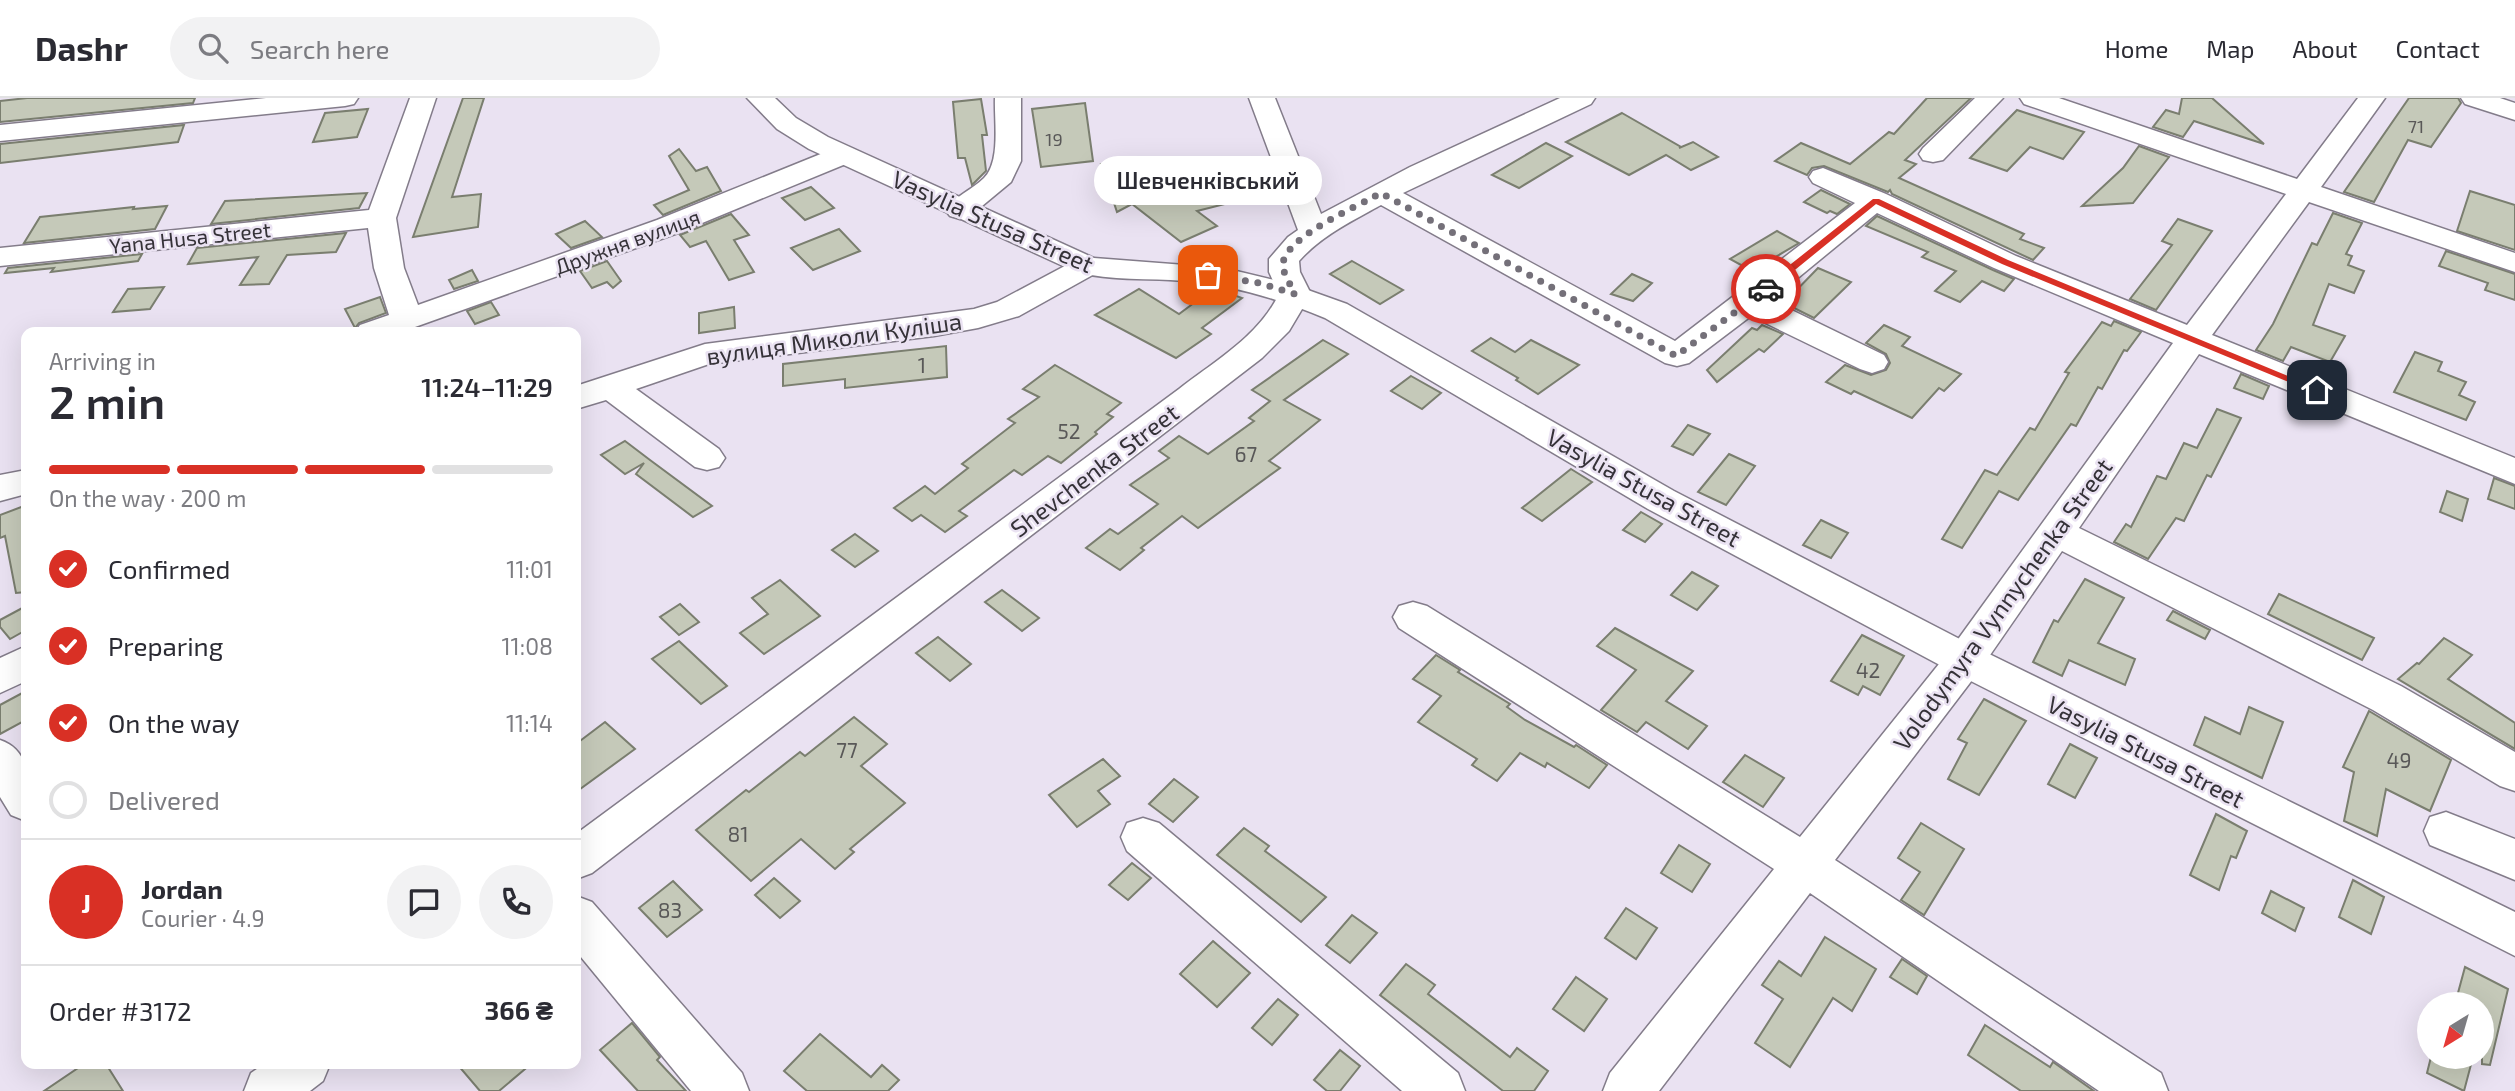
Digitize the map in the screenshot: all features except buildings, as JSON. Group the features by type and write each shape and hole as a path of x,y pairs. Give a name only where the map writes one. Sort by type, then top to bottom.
{"street":[{"path":"0,134 345,98"},
{"path":"407,320 389,268 381,218 424,98"},
{"name":"Vasylia Stusa Street","path":"760,98 794,129 843,155 1087,266 1108,270 1181,272 1234,278 1295,294 1360,324 1661,500 1965,660 2515,935"},
{"path":"960,210 997,182 1007,161 1009,98"},
{"path":"1262,98 1313,231"},
{"path":"1295,294 1283,269 1283,260 1289,250 1313,231 1381,193 1581,98"},
{"path":"1933,155 1990,98"},
{"path":"2033,98 2515,263"},
{"name":"Volodymyra Vynnychenka Street","path":"1628,1091 1965,660 2193,339 2372,98"},
{"path":"2474,98 2515,111"},
{"name":"Дружня вулиця","path":"386,327 661,230 843,155"},
{"path":"1823,177 2005,262 2515,472"},
{"path":"1381,193 1676,356 1749,302 1876,200"},
{"name":"Yana Husa Street","path":"0,257 381,218"},
{"name":"вулиця Миколи Куліша","path":"581,396 705,354 934,326 978,318 1008,309 1087,266"},
{"name":"Shevchenka Street","path":"581,855 1191,397 1283,319 1295,294"},
{"path":"1749,302 1872,362"},
{"path":"608,385 707,458"},
{"path":"0,488 21,483"},
{"path":"2057,533 2162,583 2387,698 2515,773"},
{"path":"1413,617 1804,864 2143,1091"},
{"path":"0,677 21,665"},
{"path":"0,758 21,794"},
{"path":"2446,831 2515,860"},
{"path":"1143,837 1440,1091"},
{"path":"581,922 724,1091"},
{"path":"269,1091 298,1069"}],"way so far":[{"path":"1208,275 1259,283 1295,294 1283,269 1283,260 1289,250 1313,231 1381,193 1676,356 1766,289"}],"place":[{"name":"Шевченківський","path":"1208,275"}],"route":[{"path":"1766,289 1876,200 2005,262 2317,390"}]}
